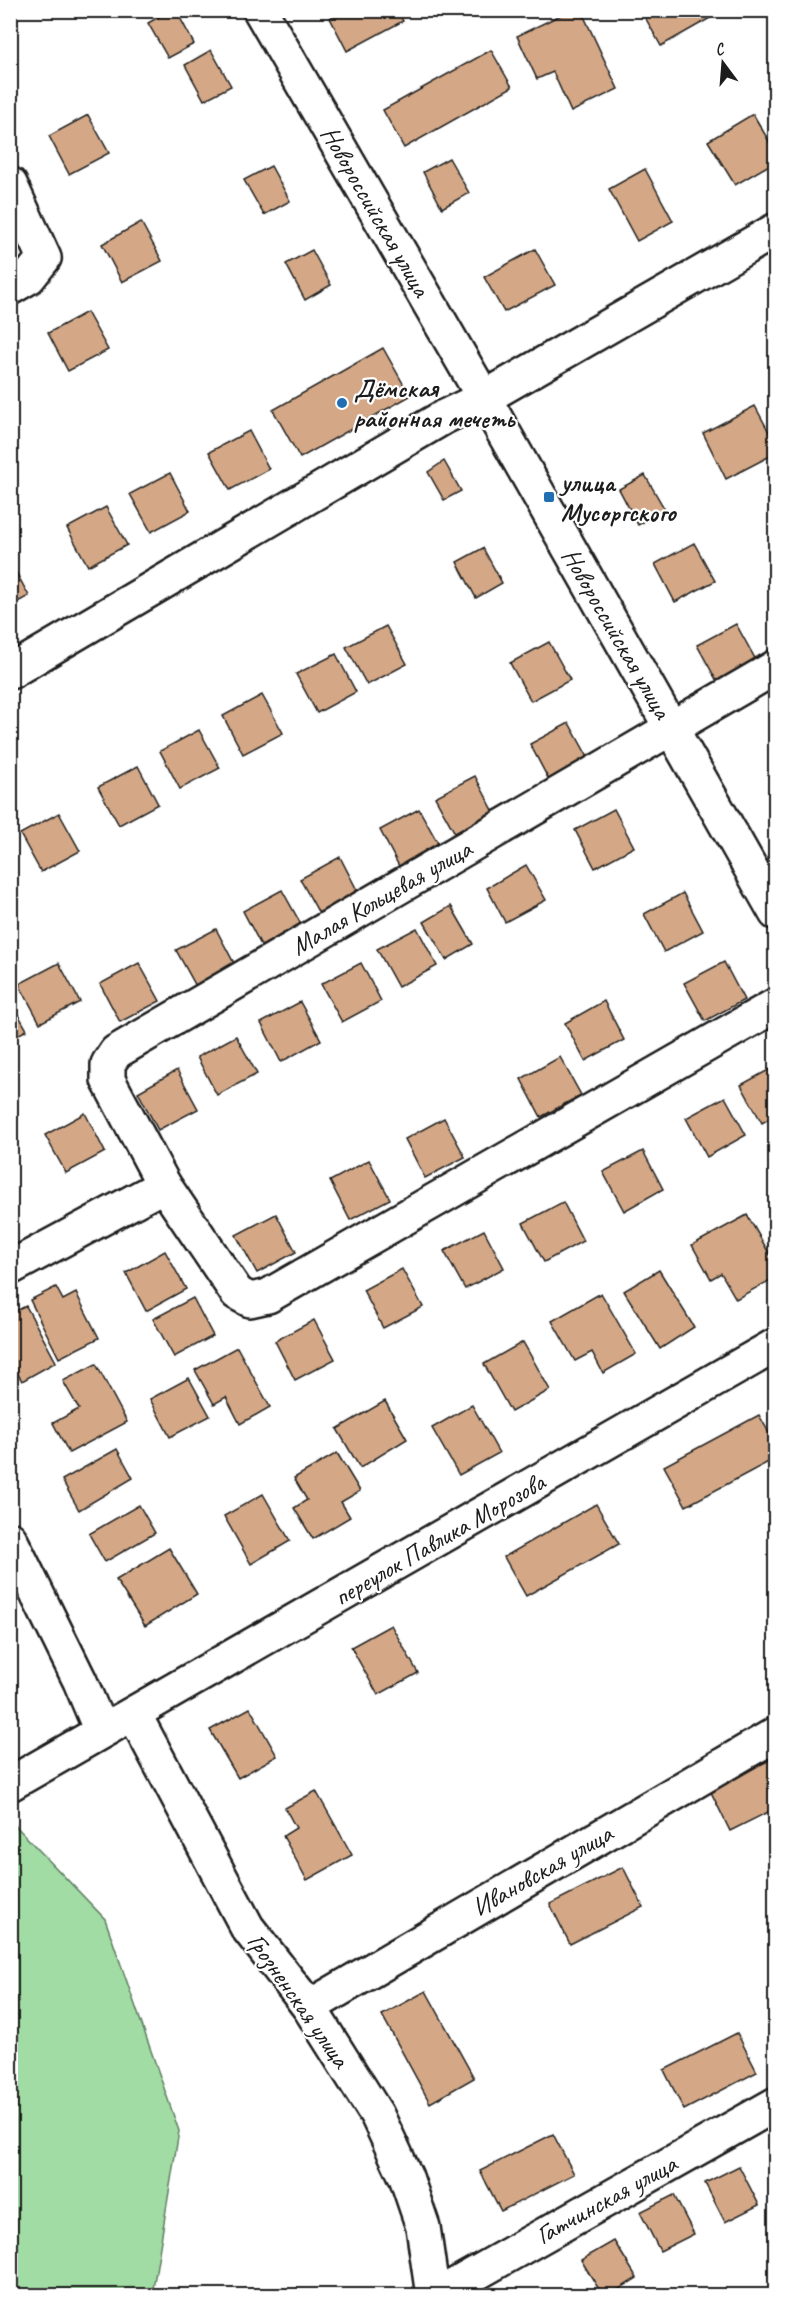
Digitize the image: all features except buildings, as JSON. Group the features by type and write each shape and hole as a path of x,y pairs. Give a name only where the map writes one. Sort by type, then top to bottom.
{"street":[{"name":"Новороссийская улица","path":"260,10 484,398 776,913"},
{"path":"10,184 44,258 29,277 10,288"},
{"path":"10,672 444,417 484,398 776,230"},
{"name":"Малая Кольцевая улица","path":"776,668 116,1052 108,1064 108,1080 164,1185 237,1293 250,1300 268,1296 776,1005"},
{"path":"10,1268 164,1185"},
{"name":"переулок Павлика Морозова","path":"10,1785 776,1345"},
{"path":"10,1539 80,1681 101,1731"},
{"name":"Грозненская улица","path":"134,1714 247,1928 309,2007 376,2115 406,2177 423,2227 435,2295"},
{"name":"Ивановская улица","path":"309,2007 776,1734"},
{"name":"Гатчинская улица","path":"435,2295 776,2104"}],"green space":[{"path":"10,1820 105,1919 179,2131 152,2295 11,2295"}],"place":[{"name":"Дёмская районная мечеть","path":"342,403"},
{"name":"улица Мусоргского","path":"549,497"}]}
